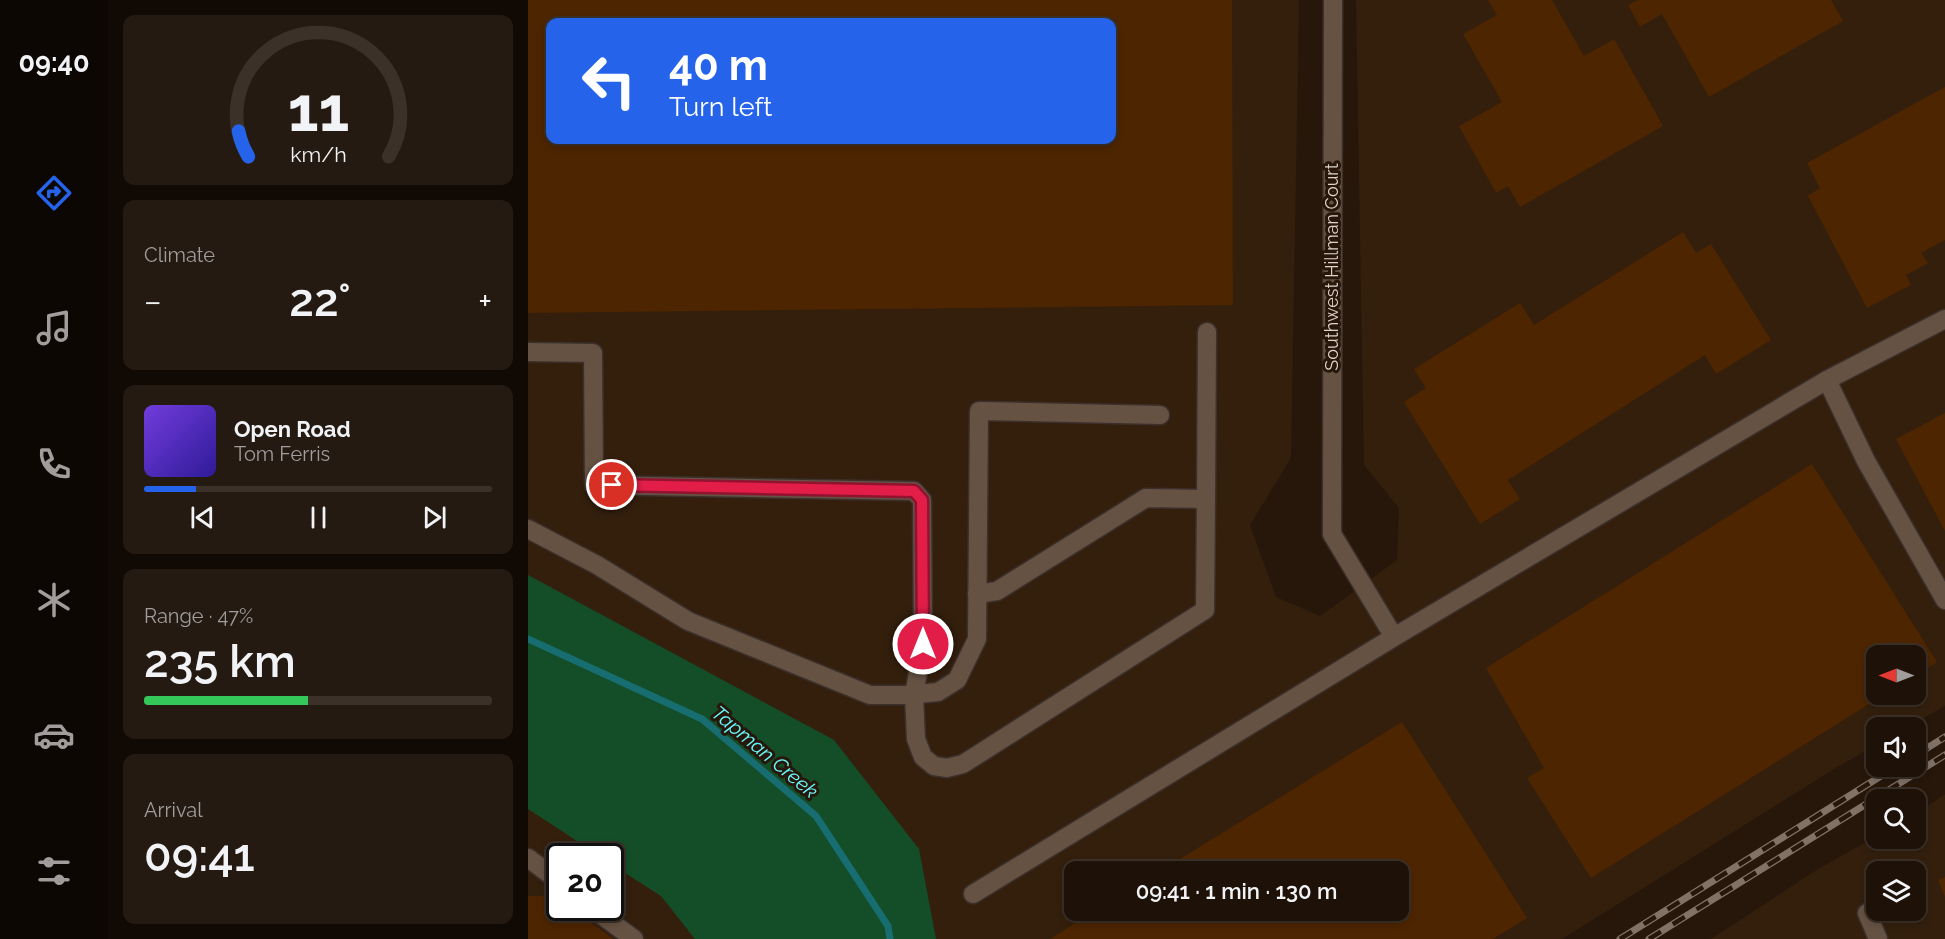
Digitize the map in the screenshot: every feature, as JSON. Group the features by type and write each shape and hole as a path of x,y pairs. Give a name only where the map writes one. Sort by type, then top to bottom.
{"street":[{"name":"Southwest Hillman Court","path":"1333,0 1332,534 1394,637"},
{"path":"973,894 1394,637 1827,380 1945,319"},
{"path":"528,352 593,353 594,485 914,491 922,500 923,644 914,695 916,739 923,757 934,766 947,768 963,764 1206,609 1207,332"},
{"path":"1827,380 1866,461 1945,600"},
{"path":"528,529 597,566 688,621 870,695 914,695 938,692 957,680 977,639 979,411 1160,415"},
{"path":"977,594 997,591 1146,498 1206,499"},
{"path":"528,858 546,872"},
{"path":"609,921 633,939"},
{"path":"1871,921 1878,939"}],"shaded area":[{"path":"528,0 1299,0 1291,458 1250,525 1276,597 1320,616 1397,560 1399,508 1364,465 1356,0 1945,0 1945,706 1925,717 1866,717 1866,751 1562,939 528,939"},
{"path":"1945,794 1945,939 1711,939 1815,871 1866,842 1866,849 1926,849 1926,807"}],"green space":[{"path":"528,575 834,740 919,849 936,939 695,939 661,896 624,872 624,843 580,843 528,809"}],"building":[{"path":"528,0 1232,0 1233,305 528,313"},
{"path":"1488,0 1552,0 1584,56 1614,39 1663,126 1520,207 1508,186 1496,193 1459,126 1502,102 1463,34 1497,15"},
{"path":"1638,0 1831,0 1843,21 1709,97 1662,14 1640,27 1628,5"},
{"path":"1945,87 1945,240 1921,253 1928,263 1906,275 1911,285 1867,308 1808,196 1820,188 1807,163"},
{"path":"1683,232 1696,253 1711,244 1771,340 1716,374 1705,355 1508,480 1520,499 1480,524 1404,402 1426,388 1414,369 1520,303 1534,325"},
{"path":"1945,413 1945,531 1896,439"},
{"path":"1812,464 1937,662 1926,669 1926,645 1866,645 1867,705 1591,878 1527,778 1544,768 1486,668"},
{"path":"1402,722 1527,918 1493,939 1050,939 1079,921 1409,921 1409,861 1177,861"},
{"path":"1945,877 1945,897 1938,880"},
{"path":"528,896 546,896 546,921 589,921 613,939 528,939"}],"waterway":[{"name":"Tapman Creek","path":"528,639 702,719 816,816 888,926 890,939"}],"railway":[{"path":"1926,749 1945,737"},
{"path":"1649,939 1945,755"},
{"path":"1620,939 1879,777"}],"route":[{"path":"612,485 914,491 922,500 923,644"}]}
